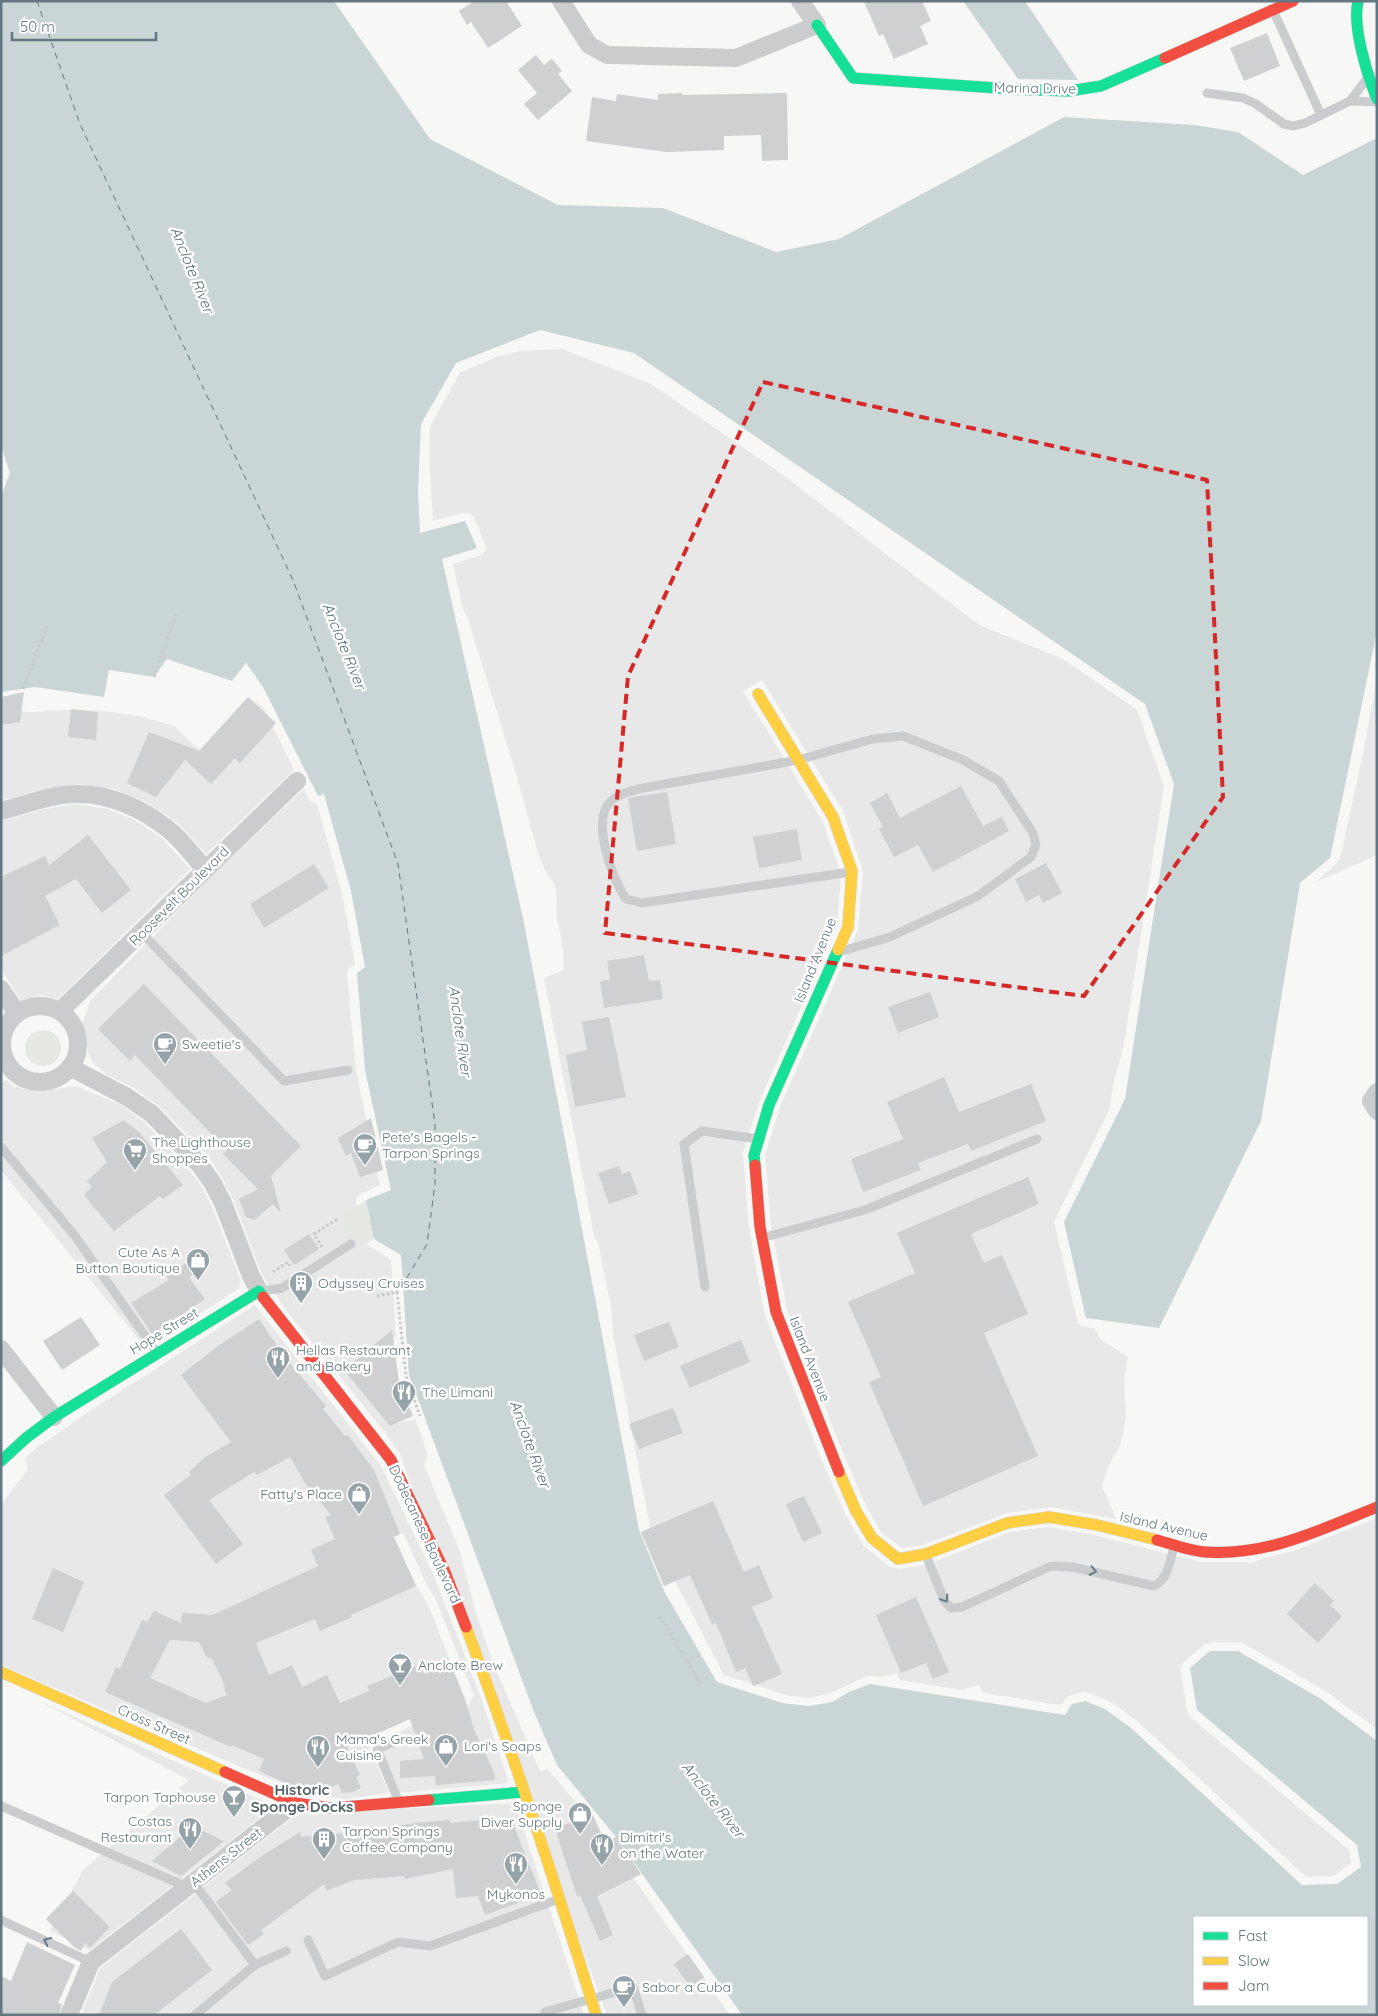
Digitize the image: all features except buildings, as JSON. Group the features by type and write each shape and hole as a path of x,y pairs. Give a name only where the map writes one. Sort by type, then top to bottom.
{"street":[{"path":"561,1 589,45 607,55 736,58 817,25"},
{"name":"Marina Drive","path":"800,1 853,78 1069,91 1101,86 1293,1"},
{"path":"1358,1 1355,14 1368,78 1377,101"},
{"name":"Island Avenue","path":"758,694 833,817 852,872 848,927 770,1104 754,1155 762,1238 776,1312 856,1511 872,1538 898,1559 926,1554 1007,1523 1049,1517 1097,1525 1204,1552 1245,1552 1290,1542 1377,1507"},
{"name":"Roosevelt Boulevard","path":"60,1011 297,781"},
{"path":"1,811 43,799 76,794 112,799 139,810 170,830 205,869"},
{"path":"1,989 17,1013"},
{"path":"38,1006 60,1011 70,1020 76,1031 78,1043 76,1056 70,1068 61,1076 38,1082 22,1077 5,1068 4,1032 9,1022 17,1013 27,1008 38,1006"},
{"name":"Dodecanese Boulevard","path":"70,1068 127,1097 152,1114 199,1164 212,1182 222,1203 251,1276 259,1291 391,1460 445,1572 490,1691 596,2015"},
{"path":"1377,1092 1371,1101 1377,1111"},
{"name":"Hope Street","path":"1,1461 26,1438 54,1417 259,1291"},
{"path":"1,1349 54,1417"},
{"name":"Cross Street","path":"1,1672 295,1803"},
{"path":"295,1803 330,1808 524,1792"},
{"name":"Athens Street","path":"69,2015 91,1962 295,1803"}],"lane":[{"path":"1273,10 1321,115"},
{"path":"1350,101 1368,78"},
{"path":"1206,93 1243,98 1256,104 1284,124 1293,126 1305,123 1350,101 1377,101"},
{"path":"837,952 890,937 978,896 1031,856 1036,846 1033,833 1000,781 963,760 903,736 873,739 798,760 642,788 623,793 610,802 604,810 602,833 618,888 626,899 642,903 852,872"},
{"path":"142,933 284,1080 348,1070"},
{"path":"704,1287 684,1144 702,1131 758,1139"},
{"path":"762,1238 865,1210 1037,1140"},
{"path":"1,1147 75,1236 157,1353"},
{"name":"Hope Street","path":"259,1291 282,1288 351,1244"},
{"path":"926,1554 944,1600 952,1608 962,1607 1051,1566 1072,1567 1154,1586 1160,1583 1166,1573 1174,1545"},
{"path":"399,1802 377,1749 401,1739"},
{"path":"1,1806 191,1885 255,1966"},
{"path":"308,1940 325,1976 398,1942 430,1946 559,1898"},
{"path":"1,1920 91,1962"},
{"path":"194,2015 255,1966 286,1951"},
{"path":"545,2012 633,1987 642,2015"}],"path":[{"path":"154,677 176,615"},
{"path":"23,689 48,624"},
{"path":"316,1254 323,1249 314,1234 339,1218"},
{"path":"273,1272 288,1262 293,1269"},
{"path":"377,1296 397,1291 406,1376 420,1416"},
{"path":"660,1616 702,1687"},
{"path":"687,1662 701,1654"}],"highlighted area":[{"path":"763,382 1207,480 1223,797 1084,996 605,933 628,676"}],"shaded area":[{"path":"562,349 651,384 779,472 979,625 1063,659 1137,710 1164,786 1124,1043 1109,1110 1054,1222 1078,1323 1081,1326 1095,1328 1100,1339 1128,1357 1124,1378 1126,1416 1121,1443 1108,1467 1102,1486 1116,1519 1052,1507 1007,1513 923,1545 902,1548 881,1532 866,1506 843,1453 787,1309 771,1225 765,1155 780,1107 858,930 863,871 843,811 762,680 743,691 823,822 841,874 837,926 759,1102 743,1153 749,1229 765,1316 822,1461 846,1516 864,1546 890,1567 899,1569 929,1564 1010,1532 1048,1527 1094,1535 1200,1562 1247,1562 1250,1564 1264,1558 1294,1551 1377,1518 1377,1729 1327,1692 1243,1643 1211,1642 1204,1645 1184,1662 1180,1668 1188,1715 1349,1850 1351,1863 1334,1876 1306,1877 1138,1722 1111,1702 1089,1693 1083,1692 1068,1696 1061,1705 983,1693 979,1685 962,1690 900,1680 897,1673 881,1677 867,1676 833,1692 810,1698 785,1695 724,1675 652,1537 613,1335 611,1305 597,1239 595,1240 544,978 564,970 563,948 557,918 556,887 539,857 515,770 468,619 463,609 453,564 482,555 486,550 485,544 474,517 470,514 463,513 433,521 429,454 430,426 460,373 496,357 520,351"},
{"path":"1377,677 1377,855 1316,882 1340,859 1364,749"},
{"path":"251,700 263,707 294,770 206,854 178,823 146,802 114,789 79,784 41,790 1,801 1,707 30,712 64,710 103,711 144,717 176,727 191,743 205,753"},
{"path":"304,789 311,802 317,804 342,893 355,964 349,968 347,975 356,1071 380,1185 360,1194 356,1203 366,1244 391,1260 396,1336 351,1371 394,1424 415,1419 428,1455 424,1465 459,1549 476,1613 493,1663 540,1771 548,1769 608,1842 730,2015 607,2015 400,1454 385,1432 296,1323 269,1286 261,1272 233,1199 208,1156 159,1106 134,1088 107,1075 93,1063 88,1051 82,1025 90,1001 212,876"},
{"path":"75,804 108,809 133,819 162,838 190,869 58,999 40,995 21,1000 1,969 1,821 45,809"},
{"path":"43,1030 55,1036 61,1048 55,1060 43,1066 31,1060 25,1048 31,1036"},
{"path":"6,1080 15,1088 17,1086 39,1092 76,1086 121,1105 144,1122 189,1170 202,1187 212,1207 241,1281 238,1289 146,1348 1,1170 1,1084"},
{"path":"366,1200 374,1239 361,1247 348,1234 339,1218"},
{"path":"255,1305 381,1466 434,1576 480,1695 509,1783 396,1793 398,1789 378,1743 413,1725 467,1707 474,1695 436,1600 403,1533 394,1537 416,1586 428,1604 465,1699 409,1717 366,1739 389,1793 345,1799 315,1796 258,1774 1,1665 1,1505 28,1469 25,1459 35,1449 93,1409"},
{"path":"39,1701 275,1806 90,1950 50,1931 83,1870 189,1780"},
{"path":"515,1803 584,2015 81,2015 100,1968 296,1815"}],"water":[{"name":"Anclote River","path":"1,1 334,1 430,139 558,205 663,208 776,252 839,239 1064,117 1194,125 1238,132 1303,175 1375,139 1377,143 1377,631 1330,858 1300,883 1261,1121 1159,1328 1086,1318 1064,1222 1125,1099 1174,784 1145,704 634,353 540,330 456,363 421,424 418,492 420,533 465,521 477,548 442,559 523,918 639,1530 665,1593 717,1682 782,1703 809,1706 832,1702 849,1692 870,1684 1065,1715 1072,1704 1085,1701 1105,1709 1131,1728 1302,1885 1337,1884 1361,1867 1357,1845 1197,1710 1190,1668 1210,1651 1238,1651 1321,1699 1377,1741 1377,2015 742,2015 616,1837 557,1765 534,1712 409,1375 401,1255 374,1239 366,1200 391,1190 365,1070 357,973 365,967 351,891 324,794 318,796 263,687 246,663 232,681 167,659 154,677 109,670 104,697 35,687 1,692 1,496 10,473 1,446"},
{"path":"963,1 1025,1 1078,80 1018,79"}],"ferry route":[{"path":"37,1 80,124 293,580 398,864 435,1124 435,1184 427,1244 402,1286"}],"traffic: fast":[{"path":"1358,1 1357,24 1359,37 1365,64 1377,99"},
{"path":"817,25 853,78 1069,91 1101,86 1165,58"},
{"path":"755,1165 754,1155 769,1105 838,950"},
{"path":"1,1461 26,1438 54,1417 259,1291 263,1297"},
{"path":"429,1800 524,1792"}],"traffic: slow":[{"path":"758,694 833,817 852,871 848,927 838,950"},
{"path":"839,1472 856,1511 872,1538 898,1559 926,1554 1007,1523 1049,1517 1097,1525 1157,1540"},
{"path":"466,1627 534,1820 596,2015"},
{"path":"1,1672 225,1772"}],"traffic: jam":[{"path":"1165,58 1293,1"},
{"path":"755,1165 760,1227 776,1312 839,1472"},
{"path":"263,1297 391,1460 445,1572 466,1627"},
{"path":"1157,1540 1205,1552 1250,1550 1293,1540 1377,1507"},
{"path":"225,1772 295,1803 331,1808 429,1800"}],"place":[{"name":"Sweetie's","path":"165,1065"},
{"name":"Pete's Bagels - Tarpon Springs","path":"365,1166"},
{"name":"The Lighthouse Shoppes","path":"135,1171"},
{"name":"Cute As A Button Boutique","path":"198,1281"},
{"name":"Odyssey Cruises","path":"301,1304"},
{"name":"Hellas Restaurant and Bakery","path":"278,1379"},
{"name":"The Limani","path":"404,1413"},
{"name":"Fatty's Place","path":"359,1515"},
{"name":"Anclote Brew","path":"400,1686"},
{"name":"Lori's Soaps","path":"446,1767"},
{"name":"Mama's Greek Cuisine","path":"318,1768"},
{"name":"Tarpon Taphouse","path":"234,1818"},
{"name":"Sponge Diver Supply","path":"580,1835"},
{"name":"Costas Restaurant","path":"190,1850"},
{"name":"Tarpon Springs Coffee Company","path":"324,1860"},
{"name":"Dimitri's on the Water","path":"602,1866"},
{"name":"Mykonos","path":"516,1885"},
{"name":"Sabor a Cuba","path":"624,2008"}],"district":[{"name":"Historic Sponge Docks","path":"302,1798"}]}
